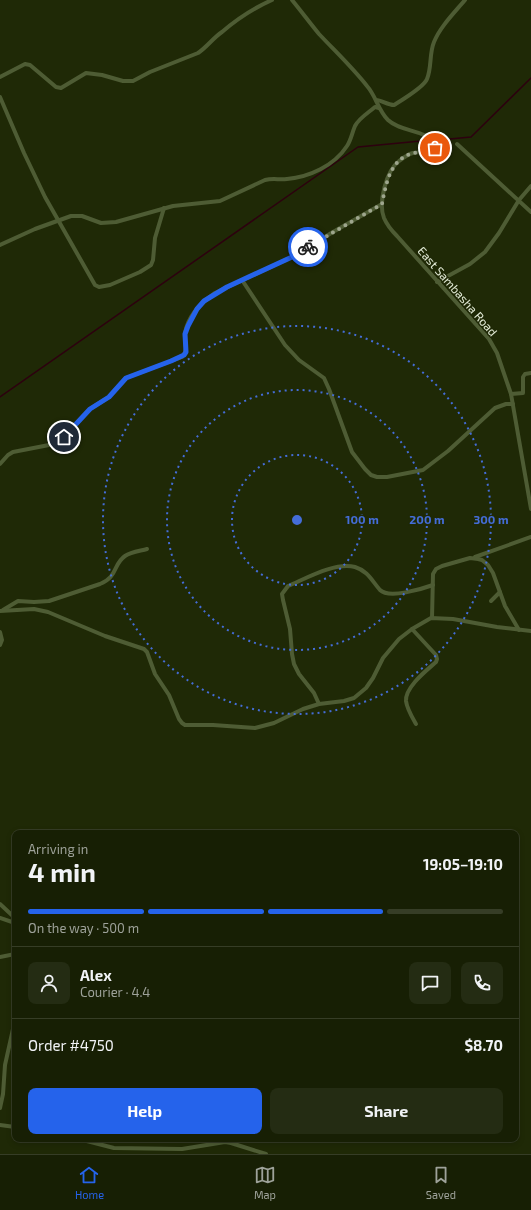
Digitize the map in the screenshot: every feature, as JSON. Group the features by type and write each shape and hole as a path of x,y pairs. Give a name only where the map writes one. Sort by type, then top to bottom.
{"street":[{"path":"0,78 25,64 30,66 56,87 60,88 86,73 102,75 123,82 133,81 150,72 198,53 222,31 242,17 272,0"},
{"path":"0,245 58,220 76,215 99,223 110,223 181,204 220,201 265,180 271,178 283,180 292,179 317,171 332,162 344,150 350,141 355,126 361,118 375,107 379,108 368,87 318,33 292,0"},
{"path":"376,100 382,100 390,105 394,105 425,82 428,75 435,40 441,29 465,0"},
{"path":"0,97 24,153 58,220 96,286 101,287 110,285 132,276 151,265 153,260 155,238 164,208"},
{"name":"East Sambasha Road","path":"379,108 392,123 421,132 435,141 438,141 437,145 432,150 412,153 399,160 390,174 385,188 382,204 383,214 390,228 489,339 497,353 514,404 531,509"},
{"path":"457,144 520,200 531,212"},
{"path":"437,282 480,258 531,186"},
{"path":"0,464 13,452 49,445 64,437 90,409 109,397 126,378 182,357 186,352 185,334 188,326 197,309 204,301 242,280 292,257 382,204"},
{"path":"242,280 285,345 299,360 324,378 352,452 365,470 371,475 377,477 387,477 423,470 448,451 495,408 506,404 514,404"},
{"path":"511,394 523,393 523,377 531,372"},
{"path":"432,618 434,572 439,567 474,558 531,537"},
{"path":"0,611 18,601 49,601 100,584 111,578 123,558 129,554 146,549"},
{"path":"474,558 482,560 490,568 506,606 519,630"},
{"path":"319,704 314,693 299,674 294,664 290,629 282,600 282,594 288,586 326,570 344,566 355,567 363,571 380,590 386,593 398,593 433,585"},
{"path":"491,601 500,592"},
{"path":"0,611 34,609 48,612 105,636 144,649 147,652 155,674 169,695 179,719 185,725 214,725 255,728 274,723 303,709 319,704 344,701 354,698 366,688 383,658 399,639 429,619 453,619 531,631"},
{"path":"412,629 436,655 437,658 436,662 421,676 407,693 406,700 416,724"},
{"path":"0,632 2,640 0,645"},
{"path":"0,904 12,915"},
{"path":"0,918 12,922"},
{"path":"0,957 12,955"},
{"path":"0,1108 3,1094 5,1065 12,1034"},
{"path":"0,1125 12,1127"},
{"path":"89,1142 103,1146 122,1148 182,1149 225,1142 266,1154"}],"waterway":[{"path":"439,140 471,137 531,78"},
{"path":"0,397 358,147 431,140"}],"way so far":[{"path":"308,247 382,204 385,188 390,174 393,167 399,160 412,153 425,152 435,148"}],"route":[{"path":"64,437 83,415 109,397 126,378 182,357 186,352 185,334 188,326 197,309 204,301 227,287 266,270 308,247"}]}
